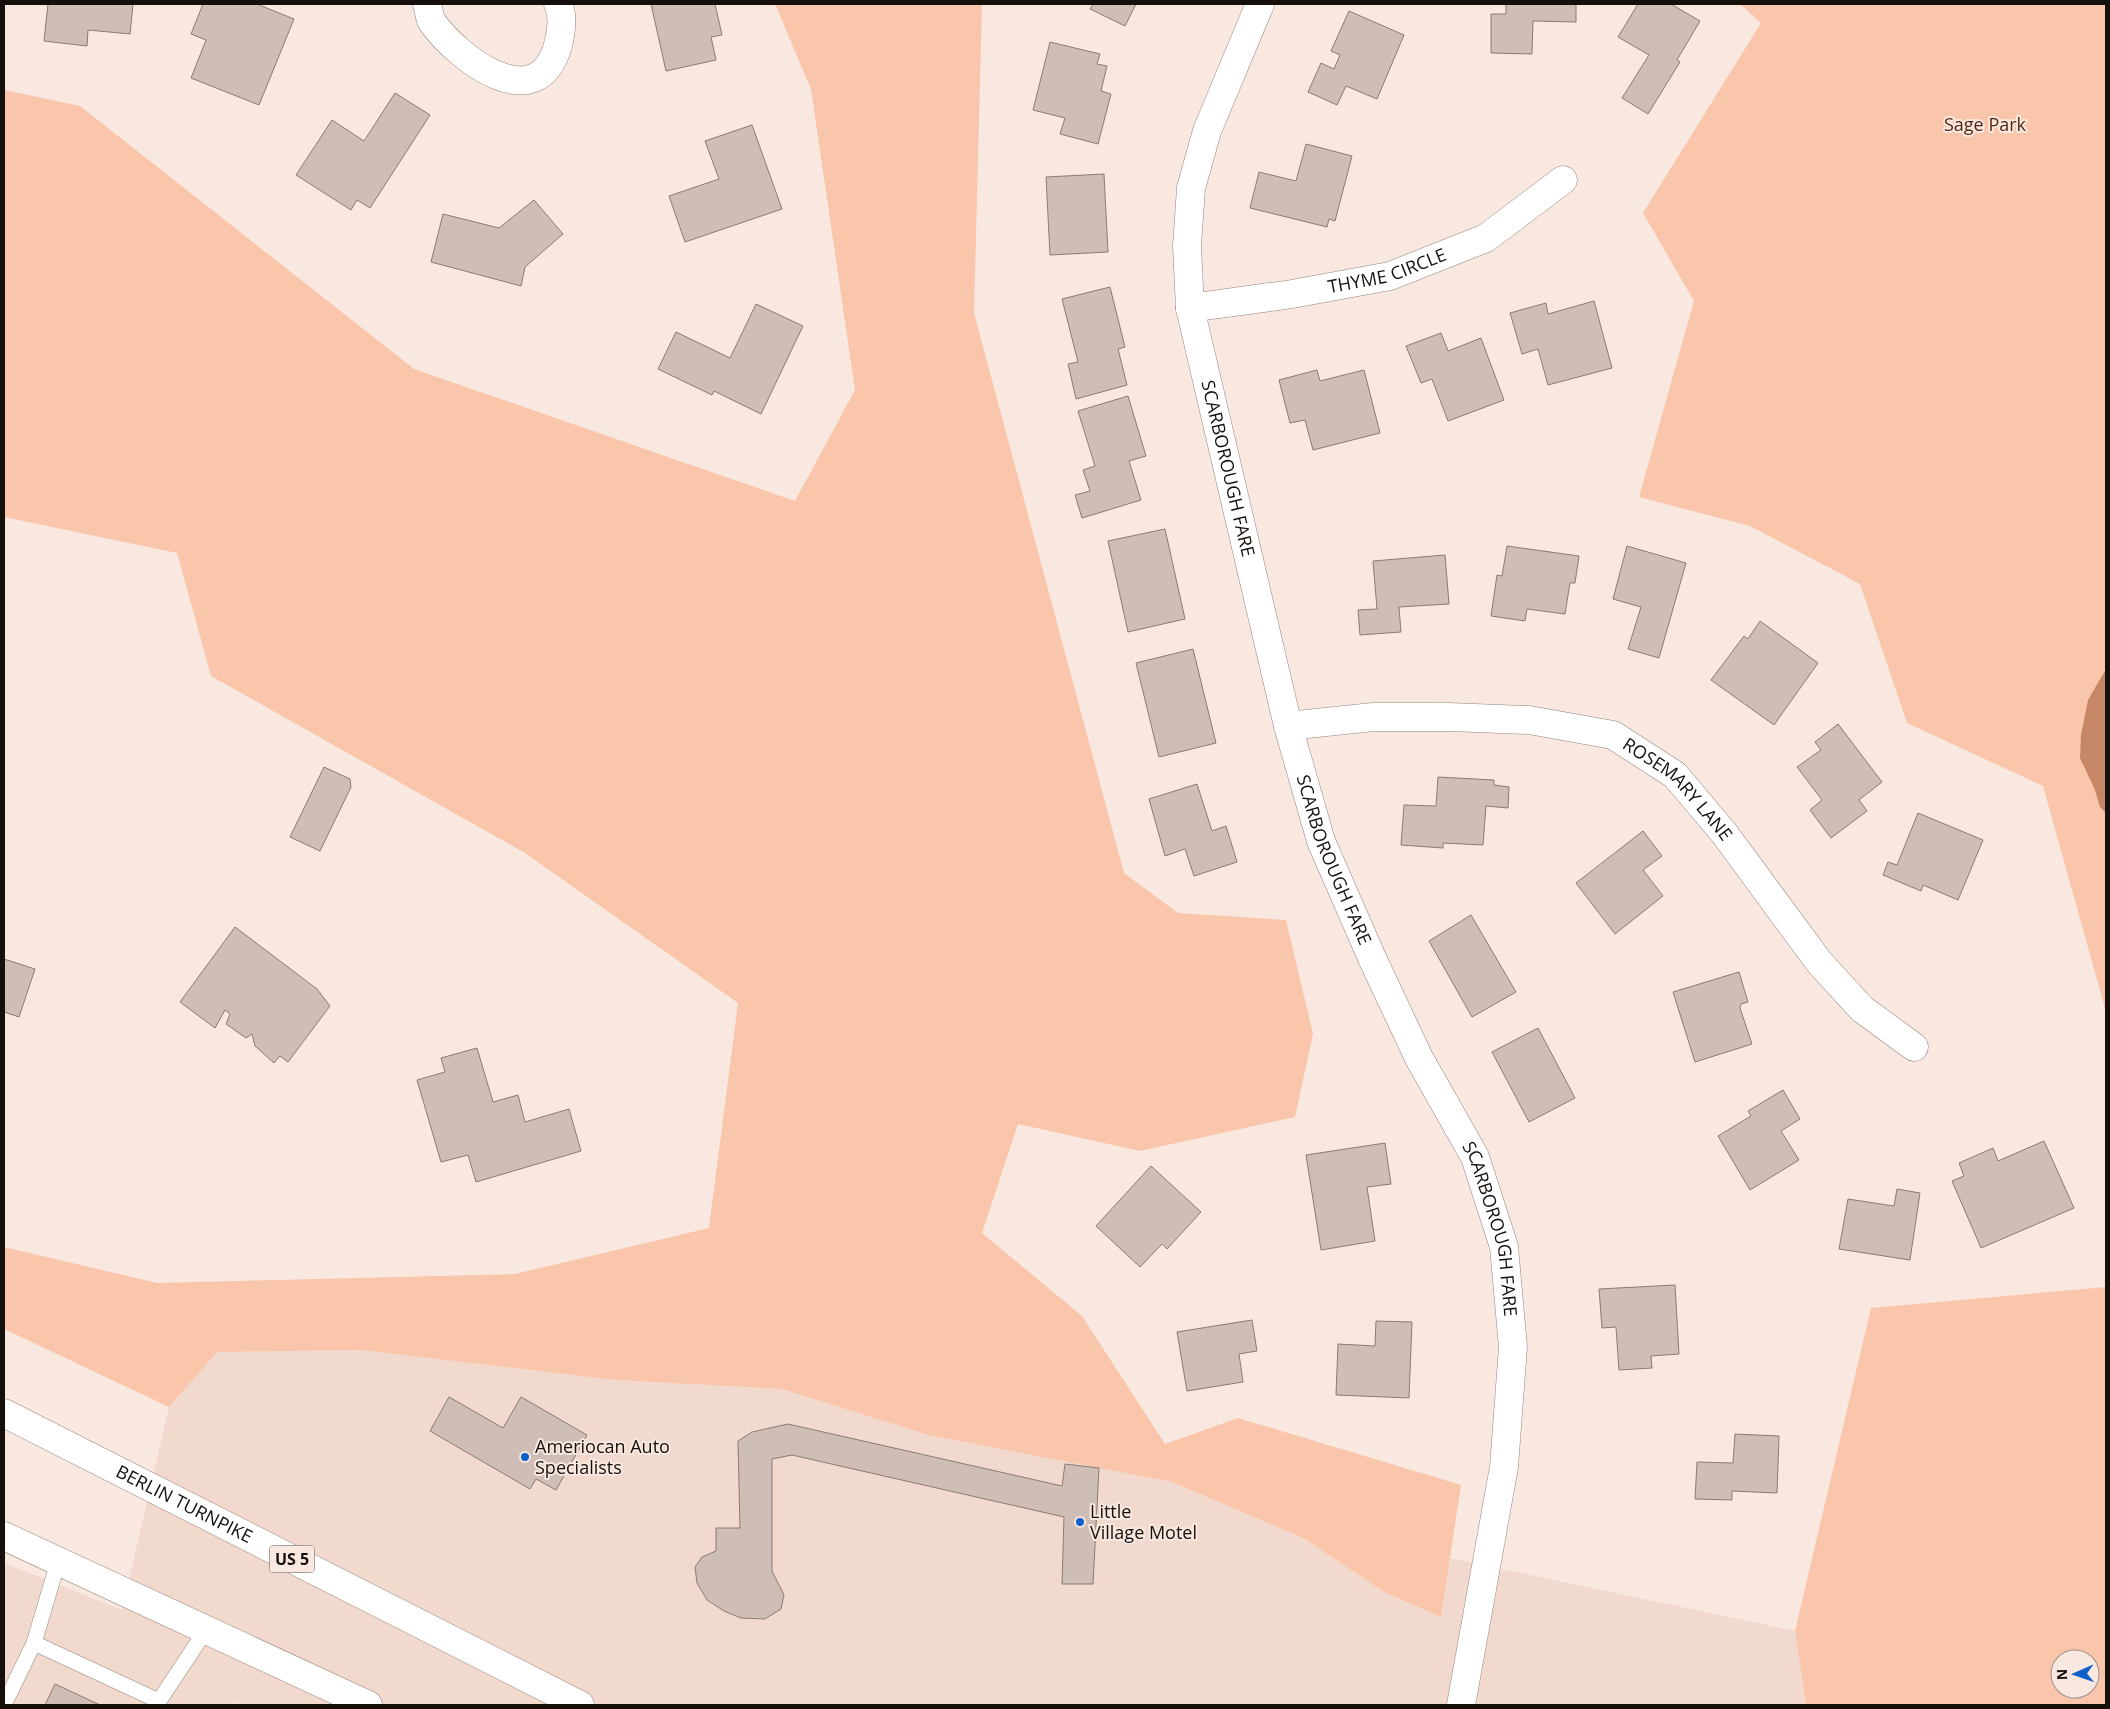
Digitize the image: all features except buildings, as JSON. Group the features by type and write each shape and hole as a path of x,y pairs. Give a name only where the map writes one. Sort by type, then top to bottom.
{"main road":[{"path":"428,4 431,21 468,60 496,75 521,82 542,75 554,58 562,32 558,4"},
{"name":"SCARBOROUGH FARE","path":"1260,4 1207,131 1191,188 1187,246 1190,308 1288,726 1321,841 1372,958 1419,1058 1475,1157 1504,1247 1513,1347 1504,1467 1461,1705"},
{"name":"THYME CIRCLE","path":"1190,308 1292,294 1390,276 1486,238 1563,180"},
{"name":"ROSEMARY LANE","path":"1288,726 1373,716 1449,717 1529,720 1613,735 1675,775 1724,833 1819,962 1862,1009 1914,1047"},
{"name":"BERLIN TURNPIKE","path":"4,1413 580,1705"},
{"path":"4,1536 368,1705"}],"lane":[{"path":"4,1705 34,1643 58,1562"},
{"path":"34,1643 157,1703 206,1630"}],"shaded area":[{"path":"2106,669 2106,813 2100,807 2095,790 2080,758 2081,735 2088,700"},
{"path":"360,1350 616,1380 782,1389 928,1435 1172,1482 1303,1538 1384,1592 1441,1617 1450,1558 1795,1631 1806,1705 240,1705 234,1702 233,1705 4,1705 4,1563 122,1610 169,1407 216,1352"}],"green space":[{"path":"775,4 982,4 974,313 1124,873 1178,913 1286,920 1313,1034 1295,1117 1140,1151 1018,1124 982,1233 1082,1316 1165,1444 1238,1418 1461,1485 1441,1617 1384,1592 1303,1538 1172,1482 928,1435 782,1389 616,1380 360,1350 217,1352 169,1407 4,1329 4,1247 157,1283 515,1274 709,1228 738,1003 525,853 211,676 177,553 4,517 4,90 80,106 414,369 795,501 855,390 811,89"},
{"name":"Sage Park","path":"1740,4 2106,4 2106,1012 2043,786 1907,723 1860,584 1750,526 1639,497 1694,301 1643,213 1761,23"},
{"path":"2106,1287 2106,1705 1806,1705 1795,1631 1871,1308"}],"place":[{"name":"Ameriocan Auto Specialists","path":"525,1457"},
{"name":"Little Village Motel","path":"1080,1522"}]}
